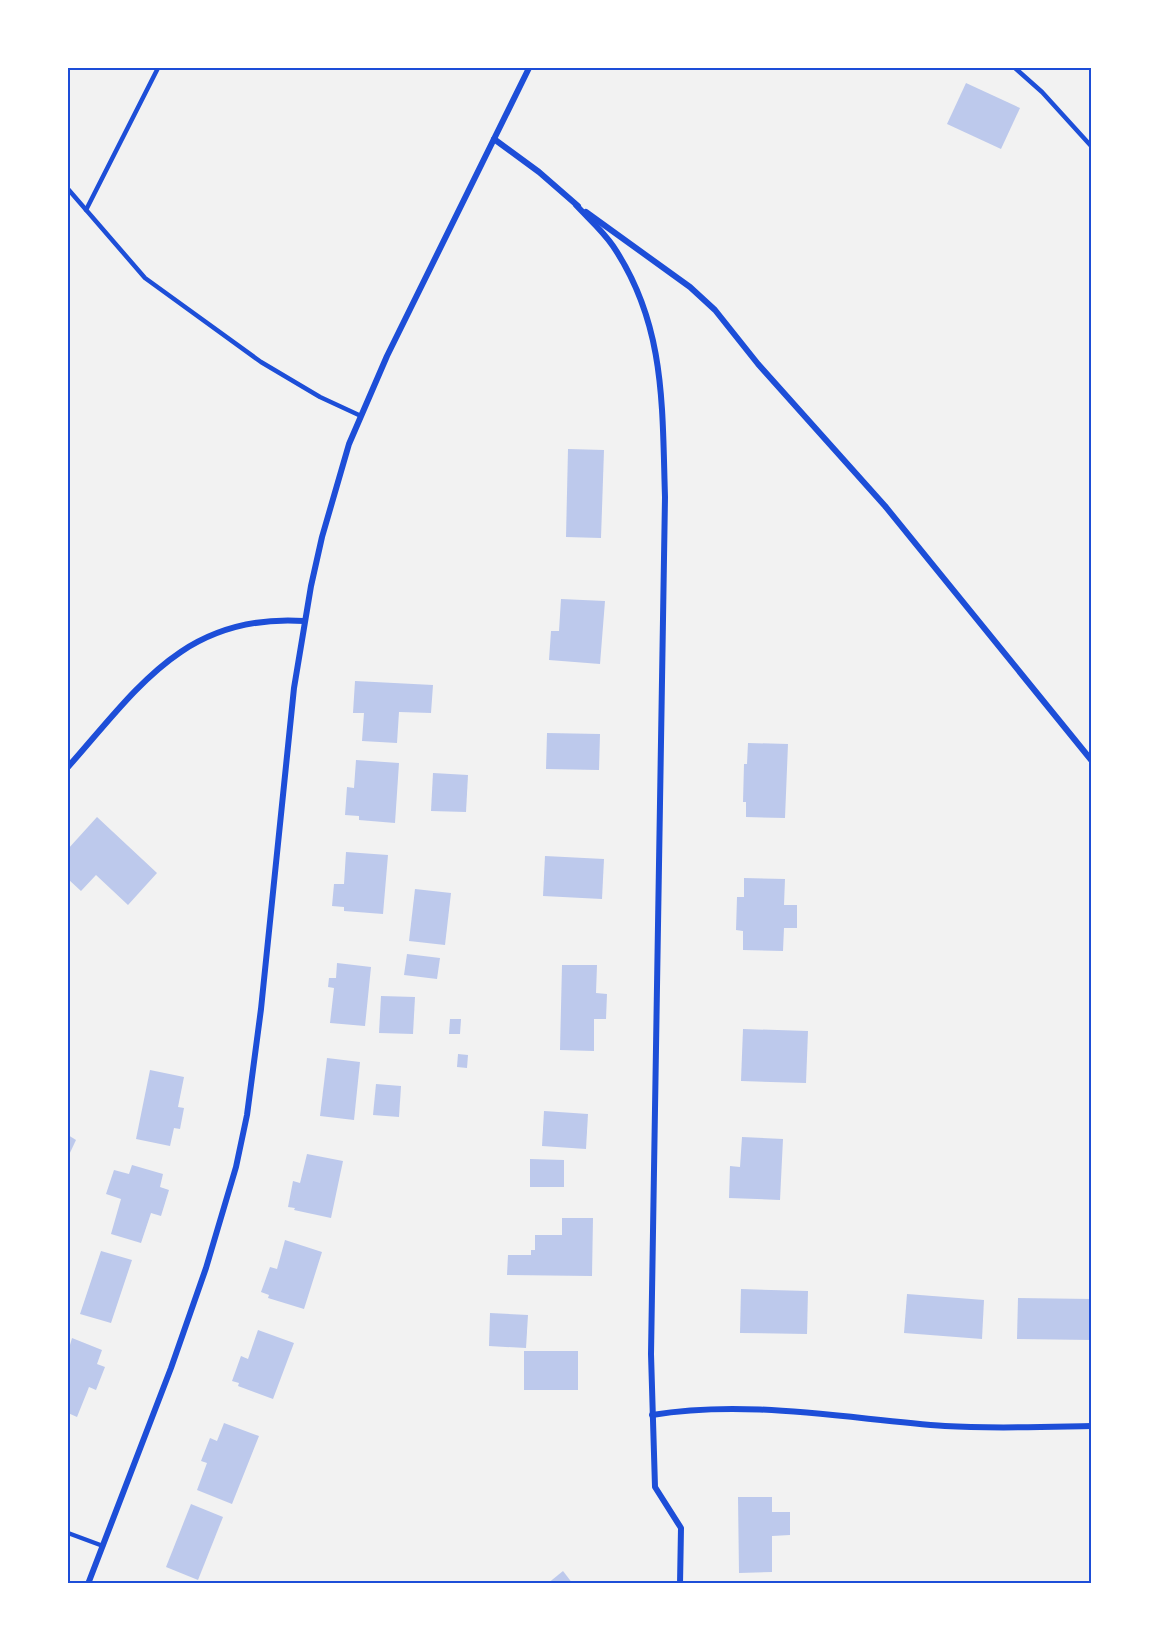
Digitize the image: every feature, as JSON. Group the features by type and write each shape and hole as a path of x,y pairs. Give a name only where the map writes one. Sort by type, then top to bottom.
{"street":[{"path":"88,1584 195,1302 236,1167 247,1115 261,1009 294,688 304,621 322,537 349,444 387,356 529,68"},
{"path":"494,139 539,172 576,205 612,244 639,294 657,352 661,385 665,497 651,1354 652,1415 655,1487 681,1528 680,1584"},
{"path":"576,205 690,287 715,310 758,364 885,506 1092,761"},
{"path":"68,767 142,684 164,663 188,646 213,634 254,622 304,621"},
{"path":"652,1415 686,1410 783,1411 947,1426 1092,1426"}],"lane":[{"path":"86,210 158,68"},
{"path":"1015,68 1042,92 1092,147"},
{"path":"68,189 145,278 261,362 320,397 361,416"},
{"path":"68,1533 103,1546"}],"building":[{"path":"966,83 1020,108 1001,149 947,124"},
{"path":"568,449 604,450 601,538 566,537"},
{"path":"561,599 605,601 600,664 549,660 551,631 559,631"},
{"path":"355,681 433,685 431,713 399,712 397,743 362,741 364,713 353,713"},
{"path":"547,733 600,734 599,770 546,769"},
{"path":"748,743 788,744 785,818 746,817 746,802 743,802 744,764 747,764"},
{"path":"356,760 399,763 395,823 359,820 359,816 345,815 347,787 354,788"},
{"path":"433,773 468,775 466,812 431,811"},
{"path":"97,817 157,873 128,905 96,875 81,891 68,879 68,849"},
{"path":"346,852 388,855 383,914 344,911 344,907 332,906 334,884 344,884"},
{"path":"545,856 604,859 602,899 543,896"},
{"path":"744,878 785,879 784,905 797,905 797,928 784,928 783,951 743,950 743,931 736,930 737,897 744,897"},
{"path":"415,889 451,893 445,945 409,941"},
{"path":"407,954 440,958 437,979 404,975"},
{"path":"337,963 371,967 365,1026 330,1023 334,988 328,987 329,978 336,978"},
{"path":"562,965 597,965 596,993 607,994 606,1019 594,1019 594,1051 560,1050"},
{"path":"381,996 415,997 413,1034 379,1033"},
{"path":"450,1019 461,1019 460,1034 449,1034"},
{"path":"743,1029 808,1031 806,1083 741,1081"},
{"path":"458,1054 468,1055 467,1068 457,1067"},
{"path":"327,1058 360,1062 354,1120 320,1116"},
{"path":"150,1070 184,1077 178,1107 184,1108 180,1129 174,1128 170,1146 136,1139"},
{"path":"376,1084 401,1086 399,1117 373,1115"},
{"path":"544,1111 588,1114 586,1149 542,1146"},
{"path":"68,1135 76,1140 68,1157"},
{"path":"742,1137 783,1139 780,1200 729,1198 730,1166 740,1167"},
{"path":"307,1154 343,1161 331,1218 288,1207 293,1181 300,1183"},
{"path":"530,1159 564,1160 564,1187 530,1187"},
{"path":"132,1165 163,1174 160,1187 169,1190 161,1216 151,1213 141,1243 111,1234 121,1199 106,1194 114,1170 129,1174"},
{"path":"562,1218 593,1218 592,1276 507,1275 508,1255 531,1255 531,1250 535,1250 535,1235 562,1235"},
{"path":"285,1240 322,1252 304,1309 268,1298 269,1295 261,1292 270,1267 277,1269"},
{"path":"101,1251 132,1260 111,1323 80,1314"},
{"path":"741,1289 808,1291 807,1334 740,1333"},
{"path":"907,1294 984,1300 982,1339 904,1333"},
{"path":"1018,1298 1092,1299 1092,1340 1017,1339"},
{"path":"490,1313 528,1315 526,1348 489,1346"},
{"path":"258,1330 294,1343 273,1399 238,1386 239,1383 232,1381 241,1356 248,1359"},
{"path":"72,1338 102,1350 97,1364 105,1367 96,1390 89,1387 77,1417 68,1413 68,1344 70,1345"},
{"path":"524,1351 578,1351 578,1390 524,1390"},
{"path":"224,1423 259,1436 232,1504 197,1490 207,1463 201,1461 210,1438 217,1441"},
{"path":"738,1497 772,1497 772,1512 790,1512 790,1535 772,1536 772,1572 739,1573"},
{"path":"191,1504 223,1517 198,1580 166,1567"},
{"path":"563,1571 573,1584 547,1584"}]}
